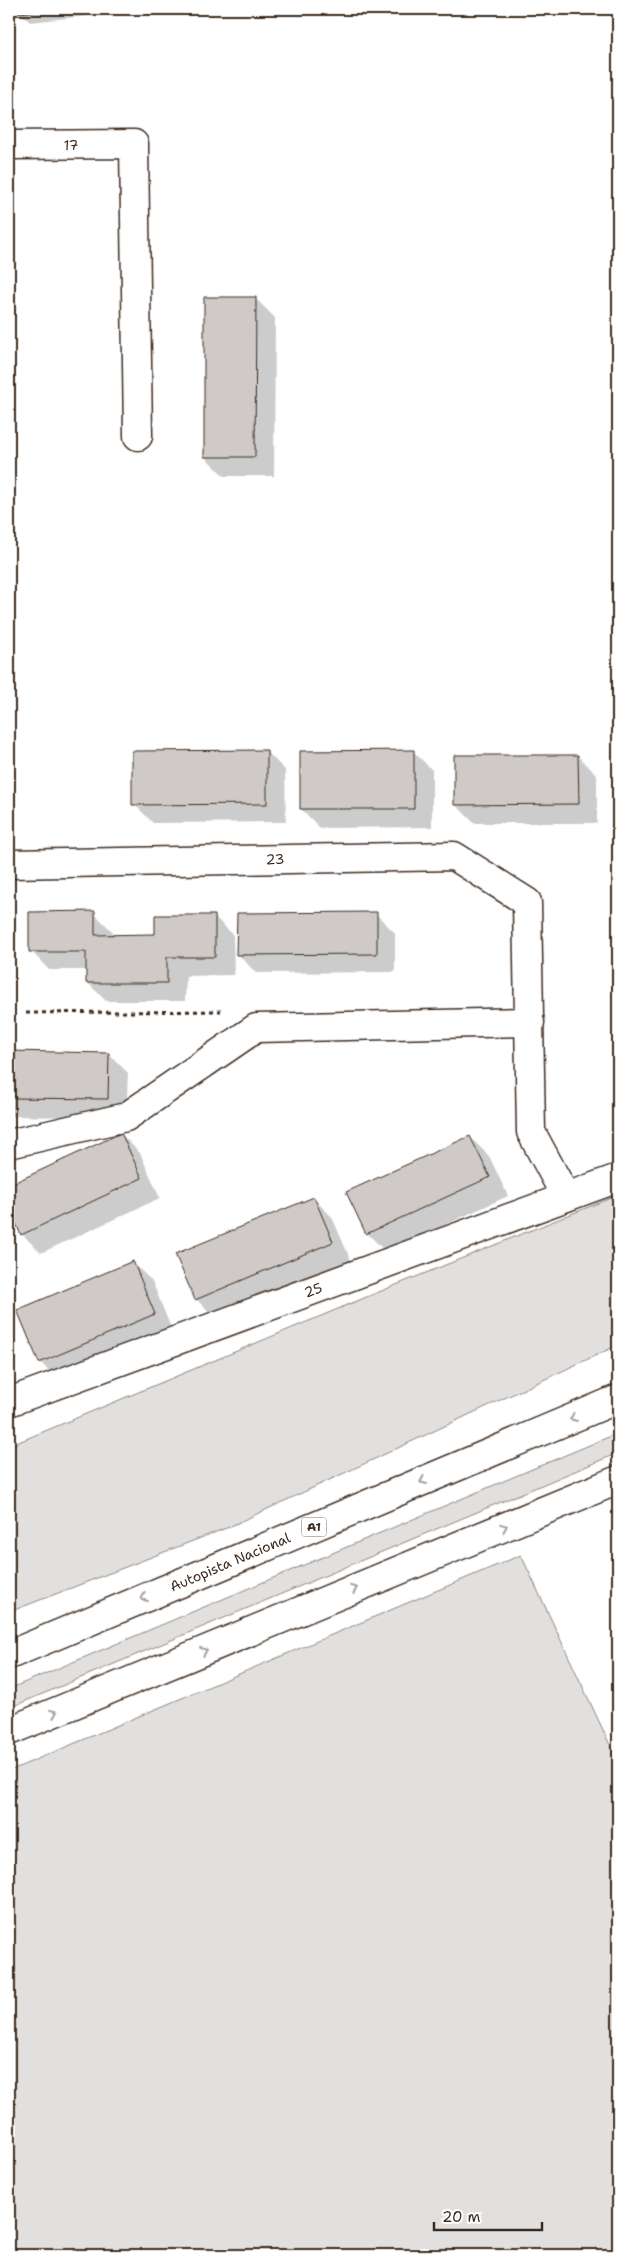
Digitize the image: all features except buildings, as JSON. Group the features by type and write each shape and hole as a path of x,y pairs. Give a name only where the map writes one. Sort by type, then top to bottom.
{"street":[{"name":"17","path":"9,145 134,144 138,436"},
{"name":"23","path":"9,864 454,856 527,902 530,1022"},
{"path":"9,1144 126,1117 256,1028 530,1022 531,1132 566,1196"},
{"name":"25","path":"9,1402 618,1178"},
{"name":"Autopista Nacional","path":"9,1655 618,1400"},
{"path":"9,1731 618,1480"}],"shaded area":[{"path":"618,1195 618,1345 229,1527 9,1612 9,1446 369,1296"},
{"path":"618,1433 618,1453 9,1708 9,1689"},
{"path":"521,1555 618,1762 618,2255 9,2255 9,1771"}]}
